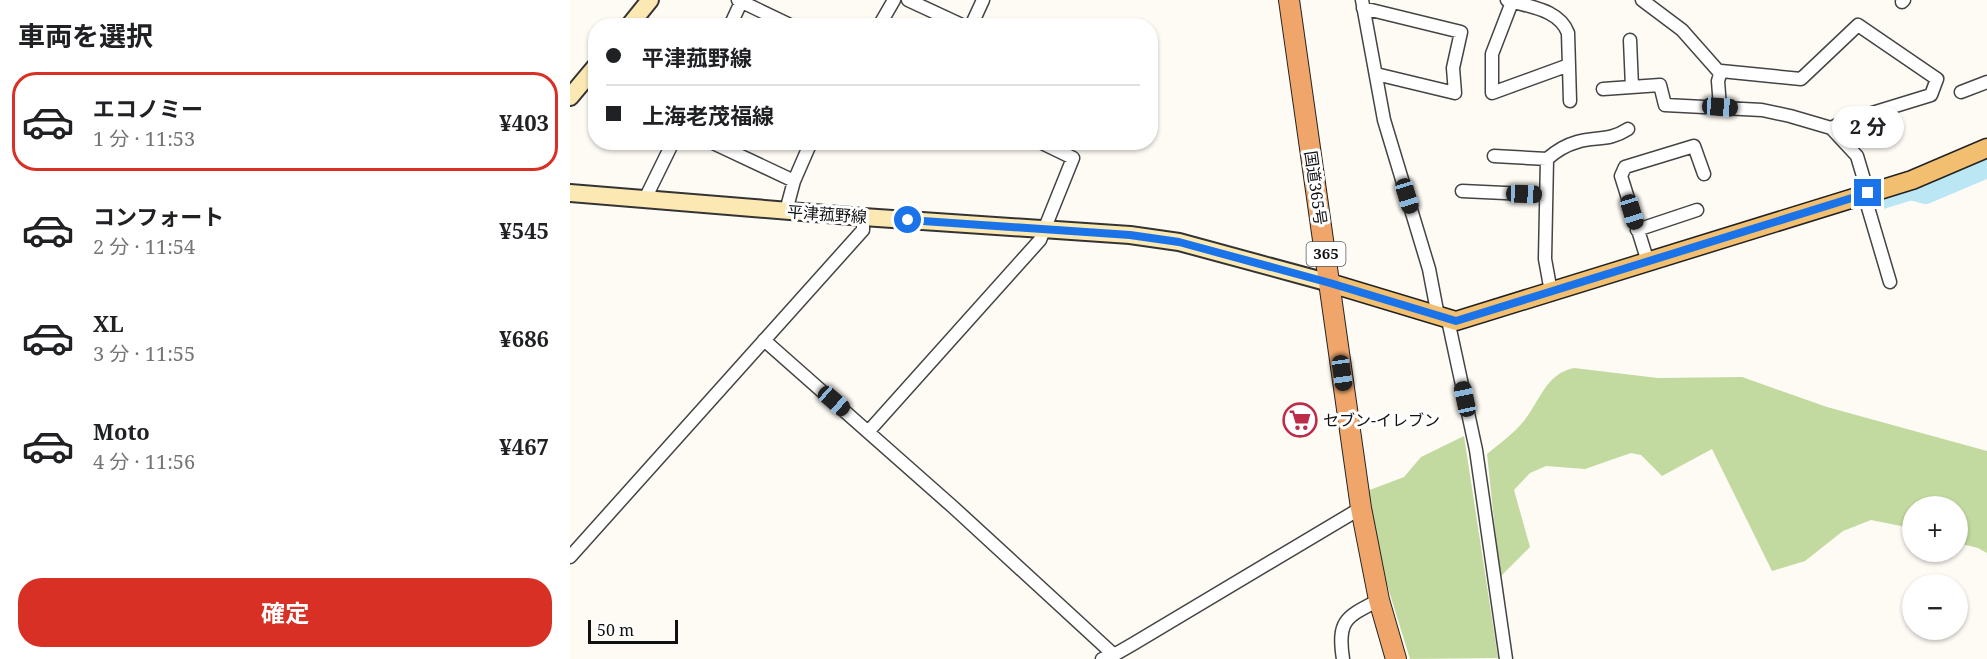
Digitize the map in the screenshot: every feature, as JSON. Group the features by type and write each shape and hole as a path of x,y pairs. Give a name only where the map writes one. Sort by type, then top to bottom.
{"highway":[{"name":"国道365号","path":"1289,0 1361,508 1379,600 1396,659"}],"main road":[{"path":"635,18 650,0"},
{"path":"570,97 588,76"},
{"path":"1330,283 1456,321 1866,198 1987,148"},
{"name":"平津菰野線","path":"570,193 863,217 1130,235 1179,242 1330,283"}],"street":[{"path":"884,18 894,0"},
{"path":"908,0 947,18"},
{"path":"975,18 983,0"},
{"path":"1642,0 1682,30 1720,73"},
{"path":"734,18 741,1 776,18"},
{"path":"1569,65 1492,93 1492,54 1510,1 1549,12 1564,24 1568,33 1569,65 1570,101"},
{"path":"1376,74 1455,93 1453,68 1461,32 1363,4 1383,120 1443,318 1476,450 1506,659"},
{"path":"1720,73 1721,71 1801,79 1858,25 1937,79 1931,95 1843,122 1831,128"},
{"path":"1630,40 1632,87"},
{"path":"1720,73 1718,81 1720,107"},
{"path":"1961,92 1987,82"},
{"path":"1603,89 1660,85 1665,105 1762,110 1831,128 1857,156 1866,198 1890,282"},
{"path":"1494,156 1547,159 1555,152 1577,142 1607,139 1628,129"},
{"path":"1648,262 1621,176 1625,167 1694,146 1704,174"},
{"path":"645,199 669,150"},
{"path":"728,150 794,181"},
{"path":"786,211 794,181 808,150"},
{"path":"868,432 1040,240 1073,158 1057,150"},
{"path":"1547,159 1545,259 1551,292"},
{"path":"1462,191 1545,195"},
{"path":"1637,230 1697,210"},
{"path":"570,557 862,230 863,217"},
{"path":"764,340 1114,655"},
{"path":"1102,659 1114,655 1361,508"},
{"path":"1343,659 1340,637 1343,624 1354,613 1379,600"}],"green space":[{"path":"1574,368 1658,378 1742,377 1827,407 1987,451 1987,553 1968,546 1968,496 1902,496 1902,527 1871,520 1843,531 1805,561 1772,571 1712,449 1662,476 1641,455 1631,453 1585,469 1546,466 1530,473 1514,490 1530,547 1500,577 1487,454 1523,422 1550,382 1564,371"},
{"path":"1464,436 1498,658 1410,659 1385,578 1367,491 1404,477 1421,457"}],"waterway":[{"path":"1882,198 1911,189 1926,193 1987,167"}],"place":[{"name":"セブン-イレブン","path":"1300,420"}],"route":[{"path":"908,220 1044,228 1130,235 1179,242 1330,283 1456,321 1868,193"}]}
